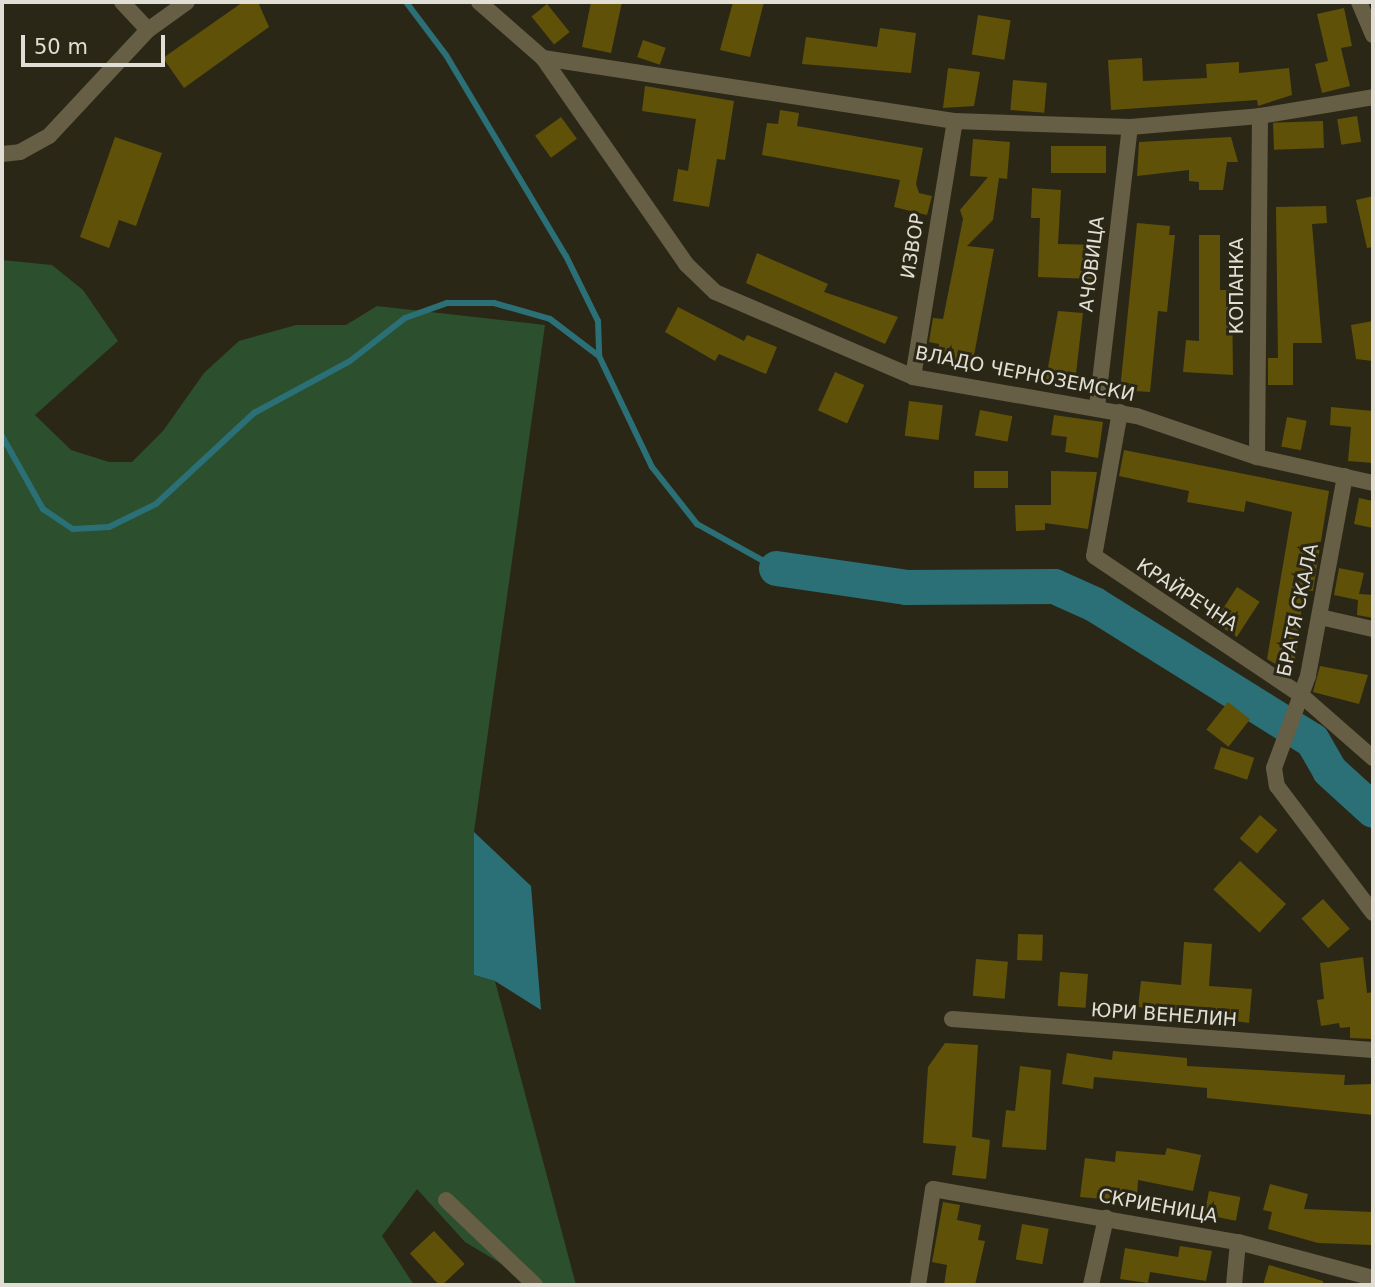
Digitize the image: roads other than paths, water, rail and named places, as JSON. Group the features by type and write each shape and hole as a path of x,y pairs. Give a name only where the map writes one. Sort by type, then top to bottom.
{"street":[{"path":"122,2 148,30"},
{"path":"2,154 20,152 49,136 148,30 187,2"},
{"name":"ВЛАДО ЧЕРНОЗЕМСКИ","path":"479,2 543,58 687,264 715,292 913,377 1120,412 1257,457 1373,483"},
{"path":"1359,2 1373,35"},
{"path":"543,58 955,121 1129,127 1260,116 1373,97"},
{"name":"КОПАНКА","path":"1257,457 1260,116"},
{"name":"ИЗВОР","path":"913,377 955,121"},
{"name":"АЧОВИЦА","path":"1097,407 1129,127"},
{"name":"КРАЙРЕЧНА","path":"1120,412 1094,556 1300,699 1373,758"},
{"name":"БРАТЯ СКАЛА","path":"1345,476 1320,617 1300,699 1278,749 1277,786 1373,913"},
{"path":"1320,617 1373,629"},
{"name":"ЮРИ ВЕНЕЛИН","path":"952,1019 1373,1050"},
{"name":"СКРИЕНИЦА","path":"918,1285 933,1189 1237,1242 1373,1278"},
{"path":"446,1200 535,1285"},
{"path":"1091,1285 1106,1218"},
{"path":"1234,1285 1237,1242"}],"water":[{"path":"474,832 531,886 541,1010 495,981 474,975"}],"waterway":[{"path":"406,2 446,55 566,256 598,321 599,356"},
{"path":"2,436 43,509 73,529 109,527 156,504 254,413 350,361 405,318 447,303 494,303 550,319 599,356 652,467 697,524 776,568"},
{"path":"776,568 906,587 1054,586 1094,604 1312,740 1329,770 1373,810"}]}
